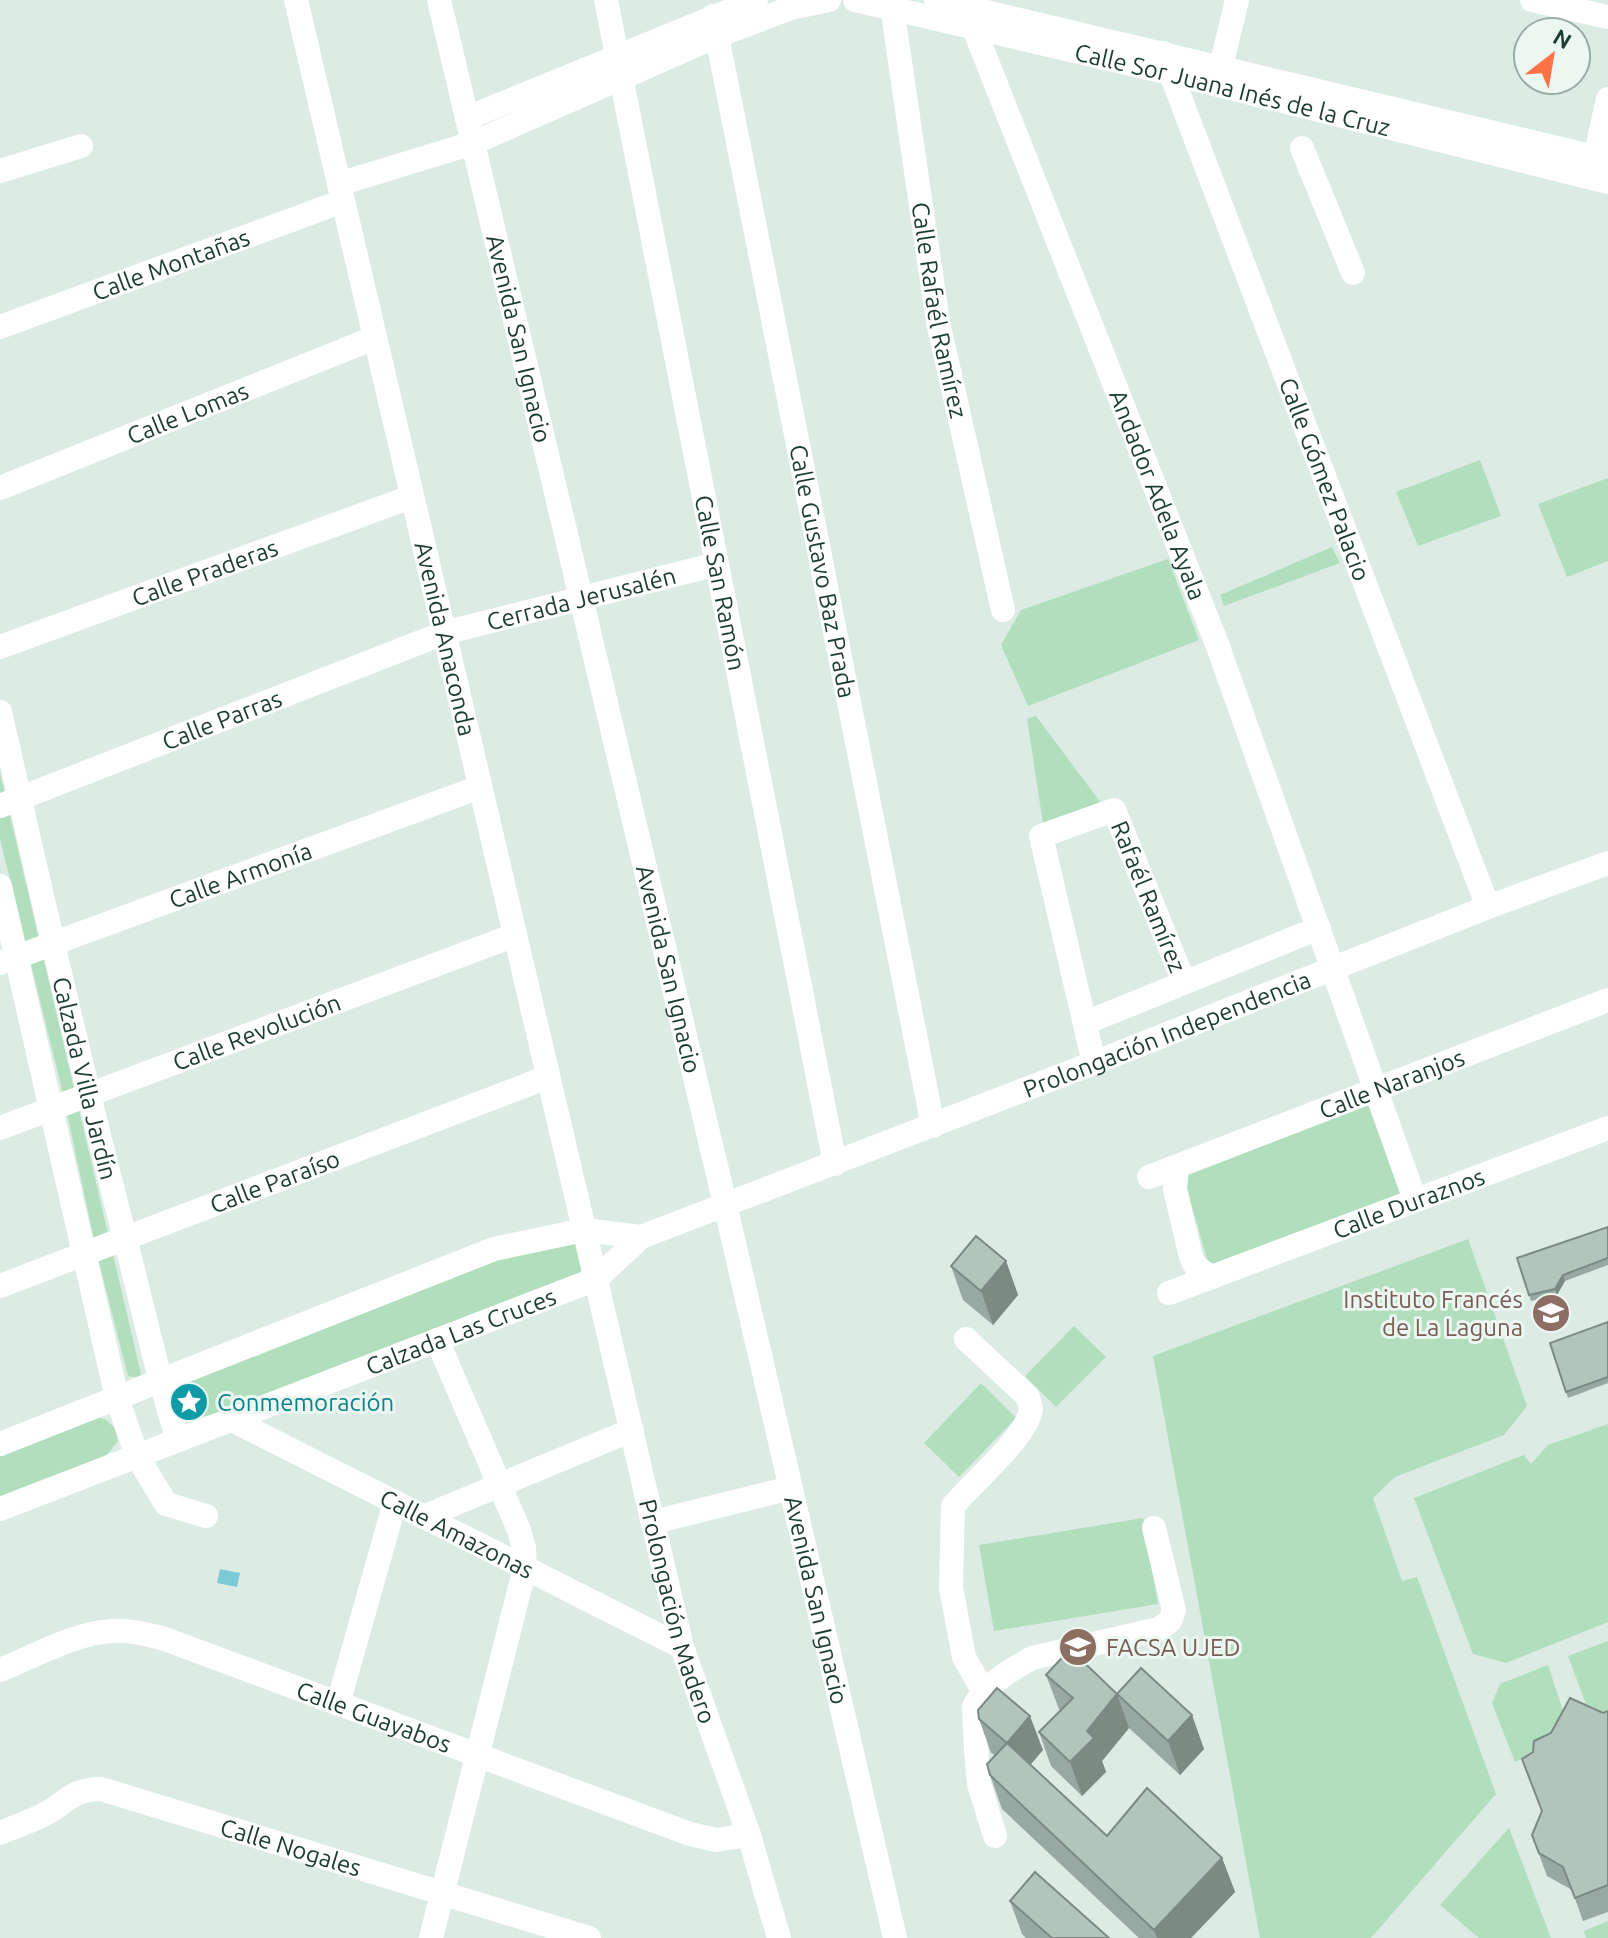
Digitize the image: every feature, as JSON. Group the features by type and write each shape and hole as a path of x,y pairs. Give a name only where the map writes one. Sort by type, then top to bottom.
{"street":[{"name":"Avenida Anaconda","path":"296,0 596,1279"},
{"name":"Avenida San Ignacio","path":"439,0 725,1204 890,1937"},
{"name":"Calle San Ramón","path":"606,0 835,1164"},
{"path":"473,143 619,67 715,26 756,0"},
{"path":"715,26 829,0"},
{"name":"Calle Sor Juana Inés de la Cruz","path":"855,0 890,3 973,26 1167,63"},
{"name":"Calle Sor Juana Inés de la Cruz","path":"936,0 1218,76 1600,169"},
{"path":"1218,76 1237,0"},
{"path":"1532,0 1608,17"},
{"name":"Calle Rafaél Ramírez","path":"890,3 938,322 1003,610"},
{"name":"Calle Gustavo Baz Prada","path":"715,26 933,1126"},
{"name":"Andador Adela Ayala","path":"973,26 1178,542 1415,1200"},
{"name":"Calle Gómez Palacio","path":"1167,63 1488,907"},
{"path":"467,118 619,67"},
{"path":"1600,169 1608,99"},
{"name":"Calle Montañas","path":"0,327 473,143"},
{"path":"0,171 81,146"},
{"path":"1302,148 1353,273"},
{"name":"Calle Lomas","path":"0,488 374,338"},
{"name":"Calle Praderas","path":"0,647 411,497"},
{"name":"Cerrada Jerusalén","path":"444,633 717,564"},
{"name":"Calle Parras","path":"10,802 444,633"},
{"name":"Calzada Villa Jardín","path":"0,712 10,802 53,942 87,1095 159,1381 178,1440"},
{"name":"Calle Armonía","path":"8,960 480,787"},
{"name":"Rafaél Ramírez","path":"1085,1023 1041,836 1114,810 1184,982"},
{"name":"Prolongación Independencia","path":"725,1204 933,1126 1332,967 1608,863"},
{"name":"Calzada Villa Jardín","path":"0,886 8,960 50,1108 117,1398 137,1456 166,1504 206,1516"},
{"path":"1094,1063 1085,1023 1319,928"},
{"name":"Calle Revolución","path":"0,1128 515,935"},
{"name":"Calle Naranjos","path":"1149,1177 1608,1000"},
{"name":"Calle Paraíso","path":"0,1286 548,1077"},
{"name":"Calle Duraznos","path":"1169,1293 1608,1128"},
{"path":"1177,1167 1175,1189 1191,1257 1196,1267 1211,1277"},
{"name":"Calzada Las Cruces","path":"0,1509 596,1279 641,1237 725,1204"},
{"name":"Calzada Las Cruces","path":"0,1444 494,1249 584,1230 641,1237"},
{"name":"Prolongación Madero","path":"596,1279 682,1647 749,1835 779,1938"},
{"path":"966,1339 1028,1397 1031,1408 1023,1428 1008,1448 953,1506 951,1588 964,1657 983,1691"},
{"path":"431,1938 525,1568 521,1539 437,1340"},
{"name":"Calle Amazonas","path":"232,1420 682,1647"},
{"path":"423,1517 632,1430"},
{"path":"654,1522 791,1488"},
{"path":"338,1704 395,1502"},
{"path":"995,1836 979,1784 974,1707 983,1691 1032,1658 1159,1629 1170,1621 1174,1610 1154,1528"},
{"name":"Calle Guayabos","path":"0,1670 86,1635 132,1631 162,1638 690,1834 716,1840 749,1835"},
{"name":"Calle Nogales","path":"0,1833 55,1809 69,1796 84,1789 101,1789 589,1938"}],"green space":[{"path":"1480,460 1501,516 1418,546 1396,492"},
{"path":"1608,478 1608,561 1567,577 1538,504"},
{"path":"1332,547 1340,563 1224,606 1220,595"},
{"path":"1168,559 1199,640 1028,706 1001,645 1021,610"},
{"path":"1036,716 1104,807 1044,830 1027,719"},
{"path":"0,773 140,1378 128,1376 0,839"},
{"path":"1380,1098 1414,1194 1210,1269 1182,1173"},
{"path":"1468,1239 1527,1406 1504,1435 1395,1477 1373,1498 1402,1581 1417,1577 1496,1794 1371,1938 1260,1938 1153,1356"},
{"path":"573,1242 581,1249 584,1267 574,1279 210,1416 197,1414 190,1406 187,1395 190,1382 202,1375 537,1245"},
{"path":"1074,1326 1106,1357 1056,1407 1025,1376"},
{"path":"981,1383 1016,1418 959,1477 924,1443"},
{"path":"94,1417 105,1419 115,1428 118,1441 104,1458 0,1499 0,1453"},
{"path":"1608,1424 1608,1622 1506,1663 1473,1654 1414,1498 1524,1455 1531,1464 1548,1445"},
{"path":"1143,1518 1158,1604 994,1631 979,1545"},
{"path":"1608,1641 1608,1718 1587,1707 1568,1656"},
{"path":"1548,1665 1565,1717 1554,1745 1515,1762 1492,1703 1500,1684"},
{"path":"1509,1828 1551,1938 1479,1938 1440,1905"},
{"path":"1608,1921 1608,1938 1586,1938 1584,1931"}],"water":[{"path":"220,1569 240,1573 237,1587 217,1583"}],"building":[{"path":"1608,1227 1608,1258 1563,1275 1555,1289 1529,1295 1517,1258"},
{"path":"976,1236 1006,1261 981,1291 951,1266"},
{"path":"1608,1322 1608,1377 1566,1392 1550,1343"},
{"path":"1070,1649 1117,1694 1087,1731 1094,1738 1070,1762 1039,1732 1073,1698 1046,1675"},
{"path":"1141,1668 1192,1715 1168,1741 1117,1694"},
{"path":"997,1688 1030,1716 1007,1743 979,1719 978,1710"},
{"path":"1570,1698 1603,1713 1608,1711 1608,1885 1575,1898 1563,1867 1539,1853 1532,1835 1542,1811 1522,1759 1533,1752 1534,1741 1551,1733"},
{"path":"1007,1743 1107,1836 1147,1788 1222,1858 1154,1930 990,1775 987,1764"},
{"path":"1035,1872 1109,1938 1052,1938 1010,1901"}],"place":[{"name":"Instituto Francés de La Laguna","path":"1551,1313"},
{"name":"Conmemoración","path":"189,1402"},
{"name":"FACSA UJED","path":"1078,1647"}]}
